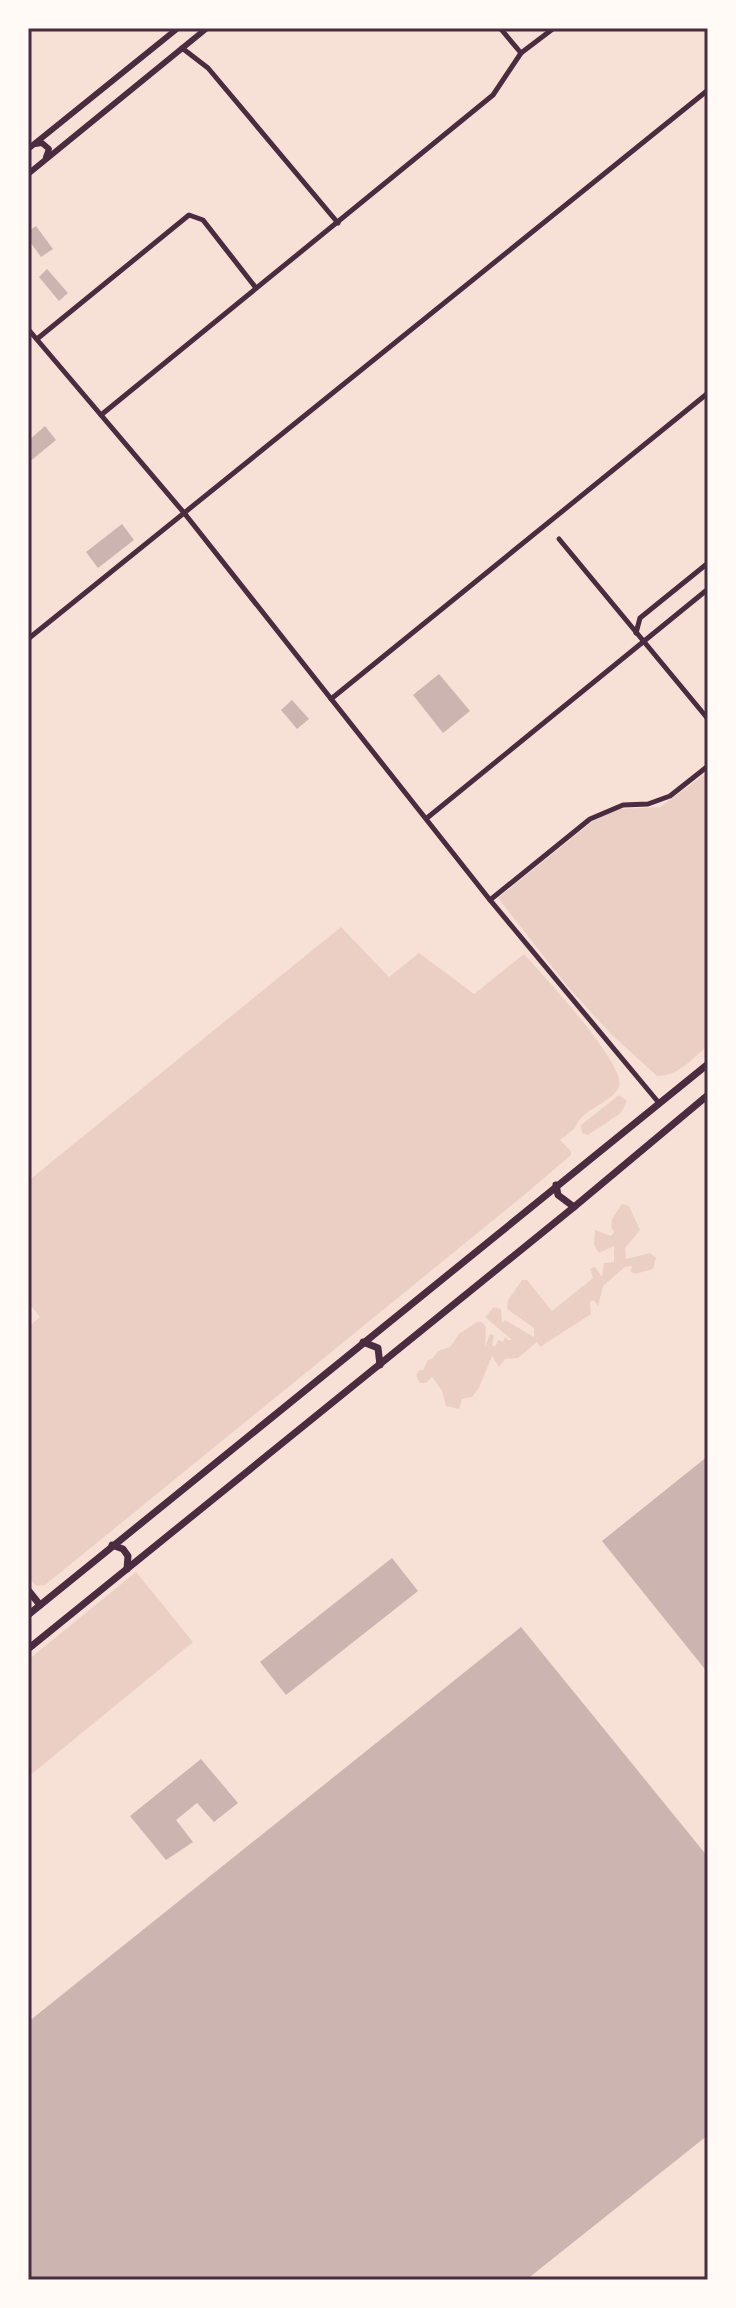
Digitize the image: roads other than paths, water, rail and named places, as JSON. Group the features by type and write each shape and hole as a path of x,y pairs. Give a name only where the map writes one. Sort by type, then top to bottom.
{"main road":[{"path":"28,1615 708,1064"},
{"path":"28,1649 708,1095"},
{"path":"556,1185 558,1195 574,1207"},
{"path":"363,1342 378,1348 380,1365"},
{"path":"112,1545 123,1549 128,1556 127,1569"},
{"path":"28,1590 40,1605"}],"street":[{"path":"28,149 178,28"},
{"path":"28,174 207,28"},
{"path":"500,28 521,53"},
{"path":"101,415 493,95 521,53 554,28"},
{"path":"182,48 208,68 338,223"},
{"path":"28,639 708,90"},
{"path":"35,144 42,143 49,149 44,160"},
{"path":"37,339 189,215 203,220 256,288"},
{"path":"28,329 185,514 490,900 659,1104"},
{"path":"331,699 708,393"},
{"path":"559,539 708,719"},
{"path":"636,634 640,618 708,563"},
{"path":"427,818 708,589"},
{"path":"490,900 590,819 623,805 648,804 670,796 708,766"}]}
